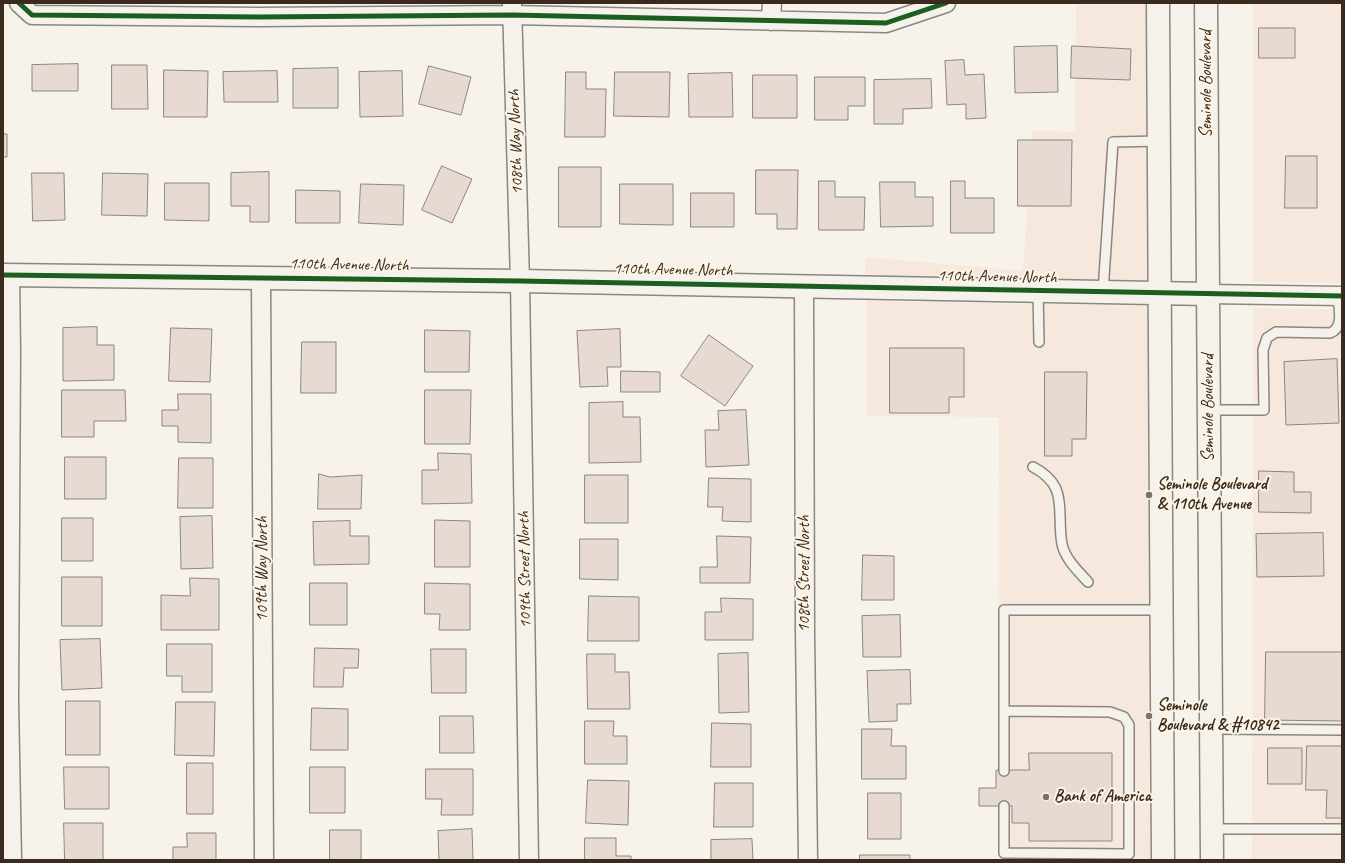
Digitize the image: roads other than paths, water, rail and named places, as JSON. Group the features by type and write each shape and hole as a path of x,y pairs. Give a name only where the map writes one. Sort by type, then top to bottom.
{"main road":[{"path":"1158,3 1163,860"},
{"name":"Seminole Boulevard","path":"1206,3 1212,860"},
{"name":"110th Avenue North","path":"6,275 520,281 1207,294"}],"street":[{"path":"771,21 772,3"},
{"path":"26,9 512,9 771,21 886,23 946,3"},
{"name":"108th Way North","path":"512,9 520,281"},
{"path":"6,275 11,352 9,700 12,860"},
{"name":"109th Way North","path":"261,278 264,860"},
{"name":"109th Street North","path":"520,281 529,860"},
{"name":"108th Street North","path":"804,287 805,631 808,860"},
{"name":"110th Avenue North","path":"1207,294 1340,296"}],"lane":[{"path":"1103,292 1113,142 1160,141"},
{"path":"1038,291 1039,342"},
{"path":"1209,410 1264,410 1264,350 1267,338 1276,332 1330,333 1336,331 1339,326 1340,296"},
{"path":"1033,467 1044,473 1056,486 1060,500 1062,544 1067,557 1088,582"},
{"path":"1004,771 1004,610 1162,610"},
{"path":"1004,711 1110,712 1124,717 1128,725 1128,854 1004,853 1004,806"},
{"path":"1211,729 1342,730"},
{"path":"1212,829 1342,829"}],"place":[{"name":"Seminole Boulevard & 110th Avenue","path":"1149,495"},
{"name":"Seminole Boulevard & #10842","path":"1149,716"},
{"name":"Bank of America","path":"1046,797"}]}
